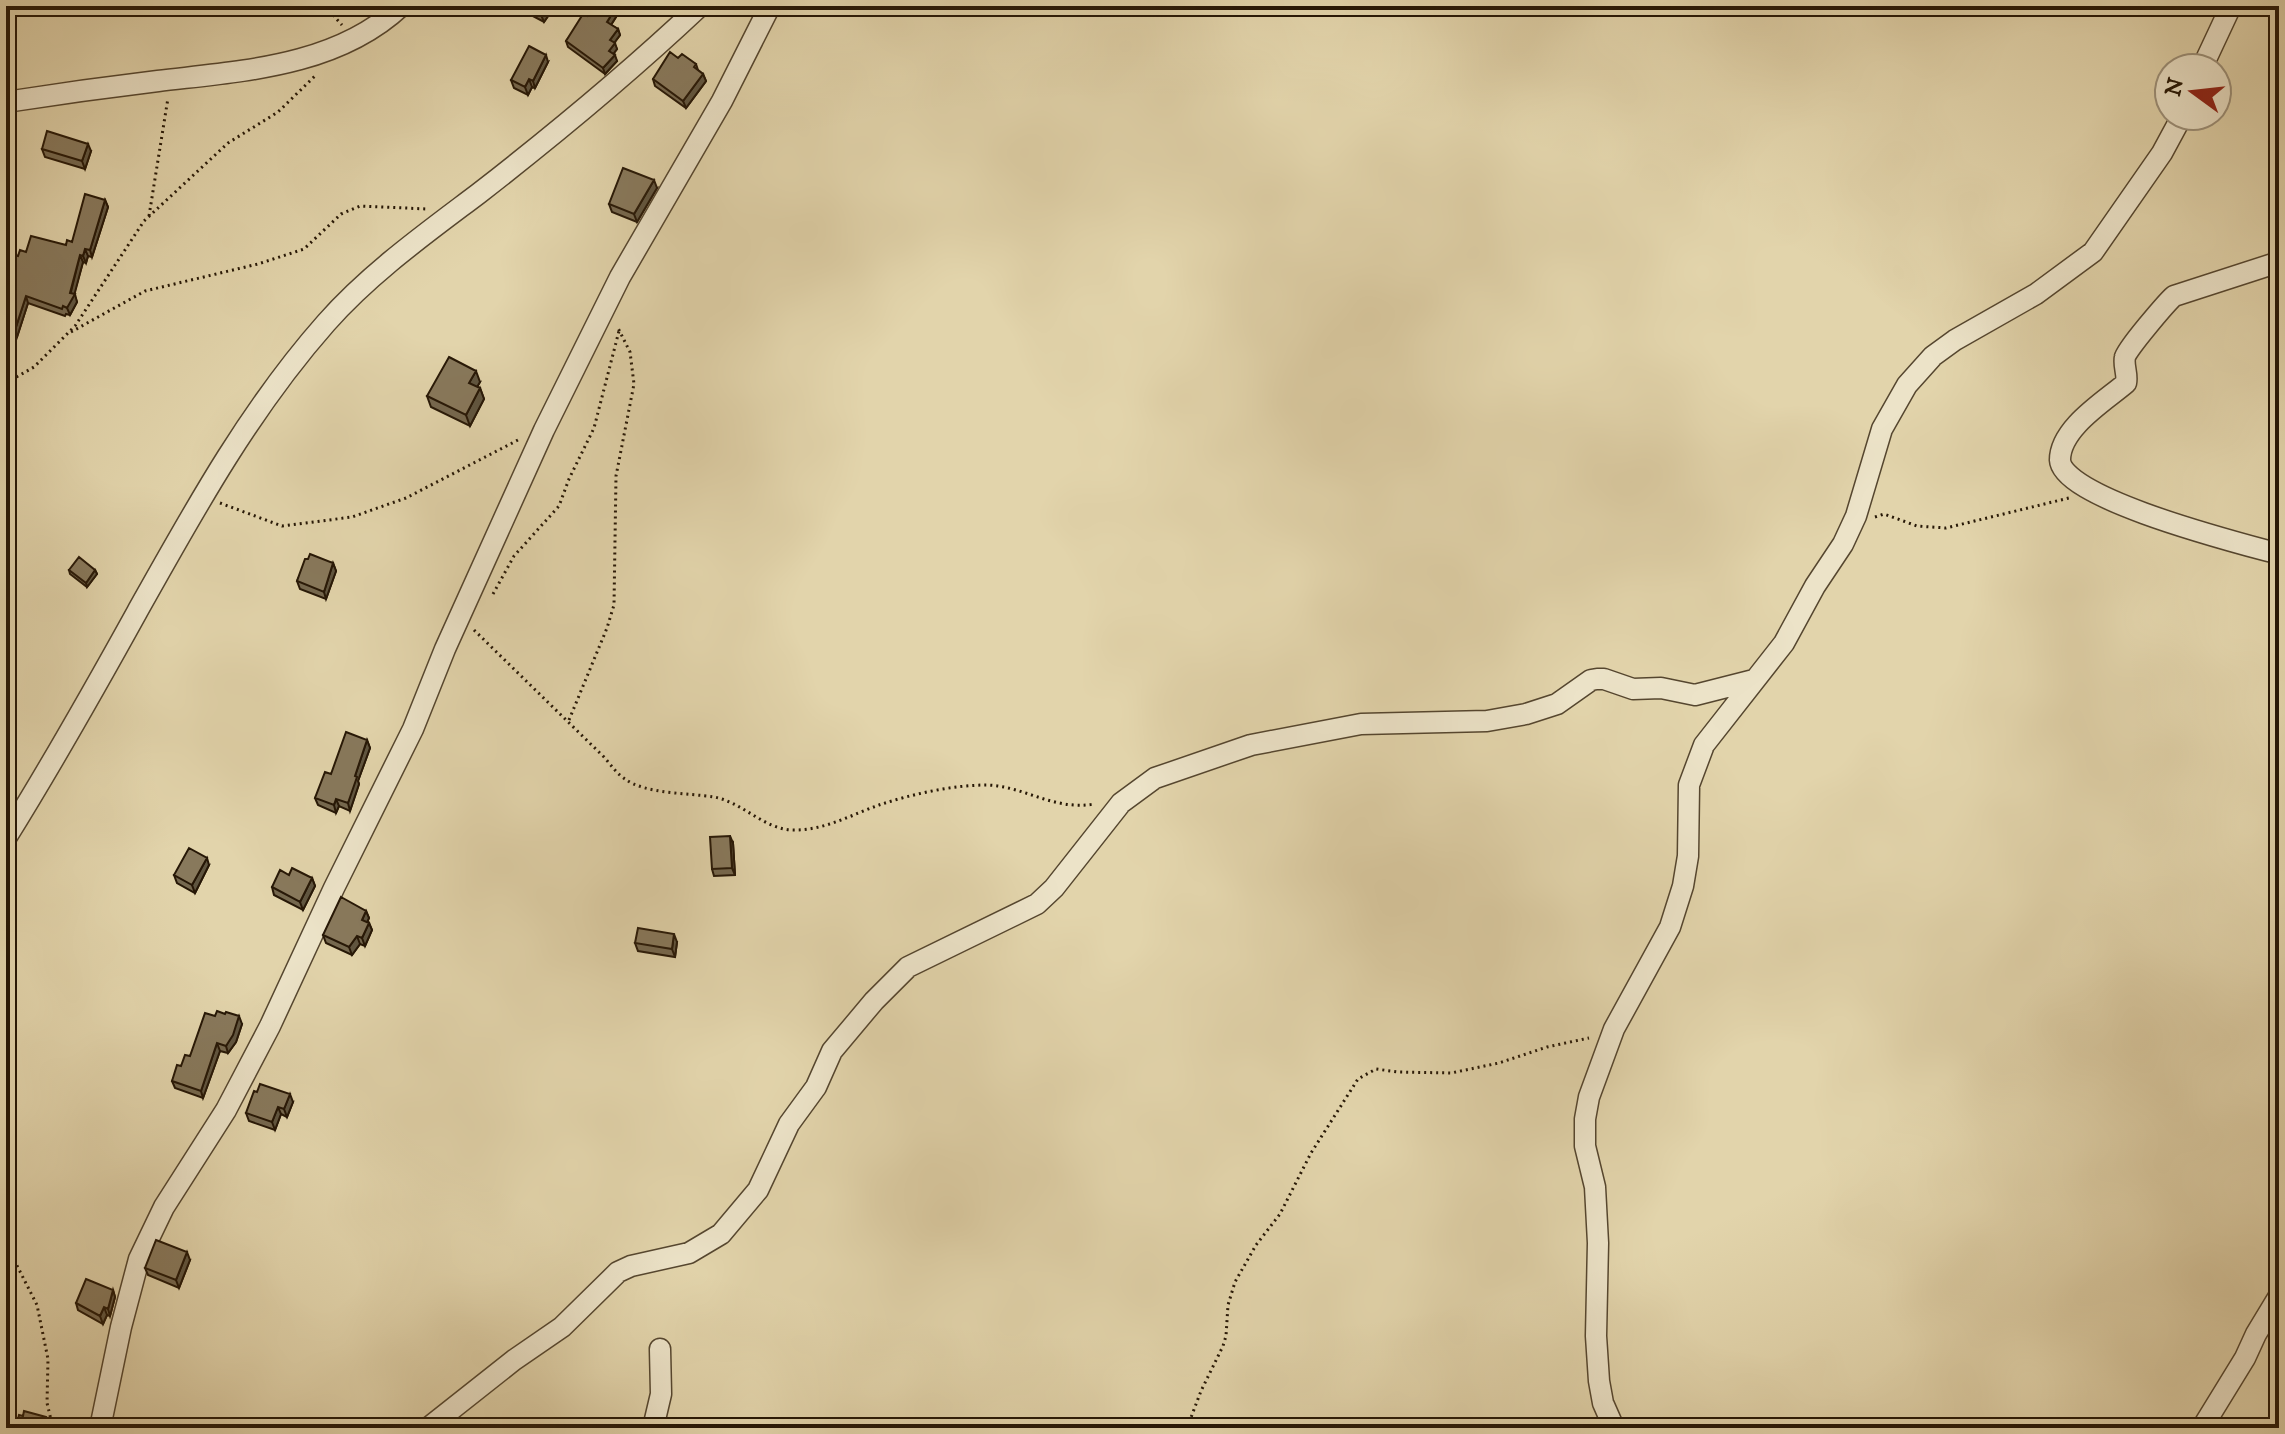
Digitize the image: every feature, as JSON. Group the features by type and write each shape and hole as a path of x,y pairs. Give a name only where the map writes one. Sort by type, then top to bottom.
{"street":[{"path":"6,102 246,70 315,55 363,34 401,6"},
{"path":"6,838 201,497 297,358 327,321 371,279 637,63 700,6"},
{"path":"100,1428 139,1259 164,1207 226,1110 270,1026 413,729 544,430 609,300 722,101 770,6"},
{"path":"2209,52 2231,6"},
{"path":"1614,1428 1603,1403 1599,1381 1595,1187 1585,1146 1589,1097 1612,1033 1670,927 1683,886 1688,856 1689,785 1704,745 1784,643 1815,586 1843,544 1856,516 1882,429 1907,385 1933,356 1955,340 2036,294 2093,252 2173,132"},
{"path":"2279,262 2174,296 2160,308 2153,322 2127,351 2124,360 2128,378 2126,383 2078,423 2063,446 2060,461 2064,472 2105,497 2171,523 2279,554"},
{"path":"428,1428 514,1360 562,1327 618,1272 631,1266 689,1253 721,1234 758,1190 789,1124 816,1087 832,1051 908,967 1037,904 1054,888 1121,803 1155,778 1251,745 1361,724 1487,721 1526,714 1557,704 1597,679 1633,689 1661,688 1695,695 1754,680"},
{"path":"2202,1425 2245,1358 2279,1296"},
{"path":"653,1428 661,1394 660,1349"}],"path":[{"path":"6,383 34,367 68,334 149,216 228,143 278,112 318,73"},
{"path":"149,216 168,100 166,80"},
{"path":"68,334 145,291 258,264 304,249 341,214 360,206 457,209"},
{"path":"568,722 614,605 616,476 634,384 631,357 609,300"},
{"path":"491,598 514,556 559,506 594,428 619,330"},
{"path":"201,497 282,526 352,517 406,498 518,439"},
{"path":"1871,518 1884,514 1917,526 1946,528 2075,496 2105,497"},
{"path":"460,616 622,778 631,783 720,798 786,829 817,828 883,804 952,788 987,785 1048,802 1084,806 1121,803"},
{"path":"1187,1428 1223,1346 1228,1305 1235,1282 1256,1245 1280,1214 1311,1153 1358,1079 1376,1069 1451,1073 1612,1033"},
{"path":"6,1244 37,1305 47,1355 47,1403 53,1428"}],"building":[{"path":"526,6 548,6 541,15"},
{"path":"593,6 617,6 607,22 618,29 610,40 615,43 609,51 615,55 603,68 566,41 583,14 587,16"},
{"path":"529,46 546,55 533,81 529,79 525,87 511,80"},
{"path":"670,52 678,58 682,54 696,64 694,67 703,74 683,101 653,79"},
{"path":"47,131 88,144 82,161 42,149"},
{"path":"623,168 654,180 634,214 609,204"},
{"path":"85,194 105,200 90,250 85,249 83,256 80,255 70,293 75,294 67,308 26,296 15,330 6,327 6,277 14,255 18,256 20,250 26,252 31,236 66,245 67,240 72,242"},
{"path":"449,357 476,371 469,383 480,388 466,415 427,396"},
{"path":"310,554 333,563 324,592 297,581"},
{"path":"79,557 95,570 86,583 69,570"},
{"path":"346,732 367,740 348,803 336,799 334,805 315,798 325,772 331,774"},
{"path":"730,836 732,868 712,869 710,837"},
{"path":"189,848 207,858 192,885 174,875"},
{"path":"292,868 312,878 300,902 272,887 280,870 289,875"},
{"path":"341,897 366,911 362,920 369,923 362,938 357,936 349,947 323,935"},
{"path":"638,928 674,934 672,949 635,943"},
{"path":"217,1011 239,1016 226,1046 217,1043 201,1091 172,1081 177,1065 181,1066 185,1055 190,1056 205,1013 215,1016"},
{"path":"260,1084 290,1094 284,1109 278,1107 272,1122 246,1113"},
{"path":"156,1240 187,1252 176,1280 145,1268"},
{"path":"86,1279 113,1290 108,1309 104,1307 100,1316 76,1303"},
{"path":"24,1411 46,1417 44,1423 52,1425 51,1428 16,1428 19,1415 23,1416"}]}
